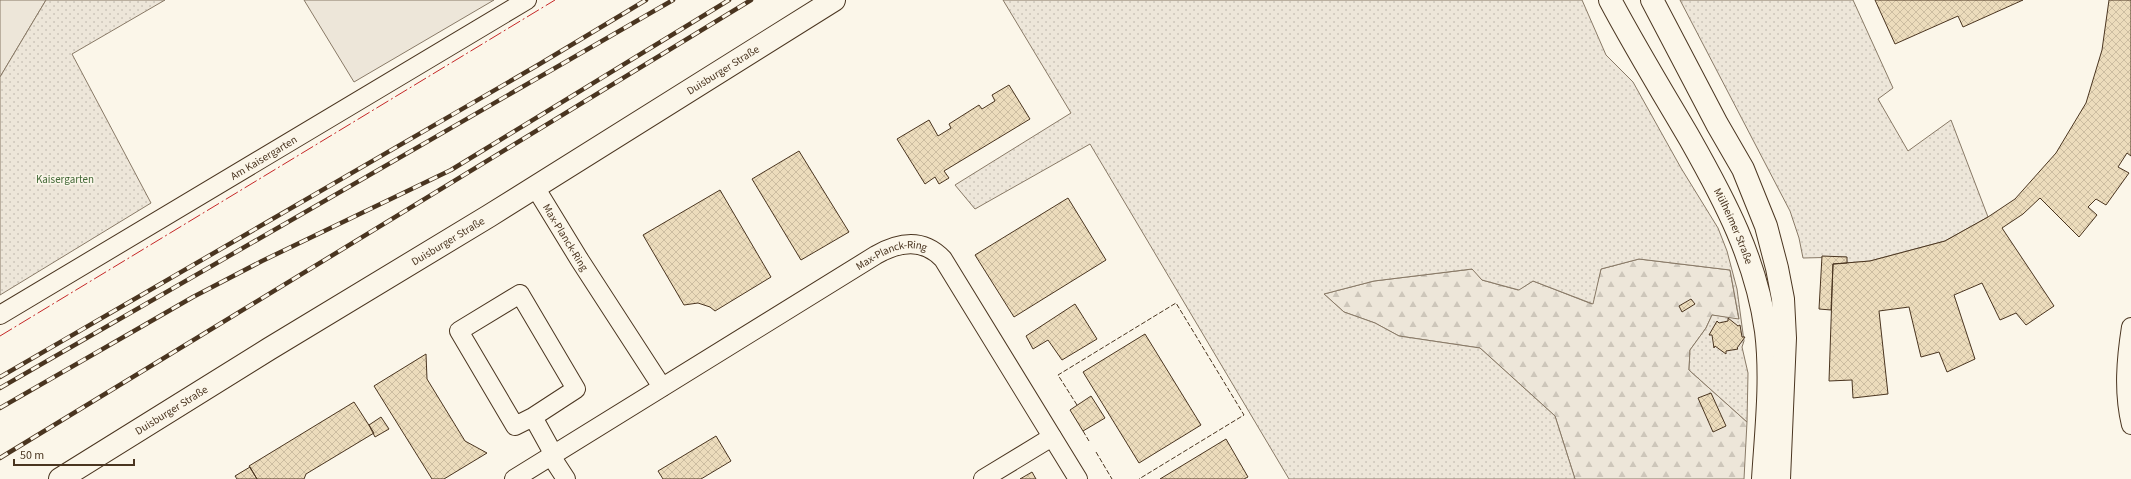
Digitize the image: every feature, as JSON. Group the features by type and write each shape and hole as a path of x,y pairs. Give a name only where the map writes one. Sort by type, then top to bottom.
{"main road":[{"name":"Duisburger Straße","path":"60,479 275,345 536,187 834,0"},
{"name":"Mülheimer Straße","path":"1610,0 1722,196 1745,246 1756,281 1767,344 1768,368 1764,479"},
{"path":"1653,2 1717,124 1744,169 1766,226 1783,299 1785,338 1780,479"}],"street":[{"name":"Am Kaisergarten","path":"0,315 527,0"},
{"name":"Max-Planck-Ring","path":"536,187 579,259 662,387"},
{"name":"Max-Planck-Ring","path":"514,479 876,255 898,246 914,244 930,248 943,259 1078,479"},
{"path":"520,294 576,389 533,417 515,426 459,332 520,294"},
{"path":"2131,326 2126,369 2127,404 2131,425"},
{"path":"533,417 566,479"},
{"path":"983,479 1052,437"}],"green space":[{"path":"0,0 46,0 0,77"},
{"name":"Kaisergarten","path":"46,0 165,0 72,54 151,203 0,295 0,77"},
{"path":"304,0 494,0 354,82"},
{"path":"1003,0 1582,0 1606,55 1633,82 1681,168 1718,228 1727,251 1737,289 1744,341 1742,347 1748,373 1747,422 1689,370 1690,350 1706,328 1712,315 1739,319 1730,270 1639,259 1601,269 1593,304 1533,281 1519,290 1482,280 1472,269 1374,281 1324,294 1344,312 1375,323 1399,336 1480,348 1555,416 1575,479 1289,479 1090,144 975,209 955,185 1071,113"},
{"path":"1680,0 1853,0 1893,88 1878,99 1908,151 1951,120 1988,217 1945,241 1870,261 1847,263 1846,257 1803,258 1799,238 1790,211"},
{"path":"1639,259 1730,270 1739,320 1712,315 1706,328 1690,350 1689,370 1747,422 1744,479 1575,479 1555,416 1480,348 1399,336 1375,323 1344,312 1324,294 1374,281 1473,269 1482,280 1518,290 1533,281 1592,304 1601,269"}],"building":[{"path":"1875,0 2023,0 1963,27 1958,16 1895,44"},
{"path":"2109,0 2131,0 2131,156 2127,153 2118,167 2129,173 2106,205 2096,199 2088,207 2097,215 2079,237 2040,198 2023,214 2002,228 2054,306 2026,325 2016,313 2000,320 1982,283 1954,295 1975,359 1947,372 1939,352 1921,357 1909,307 1879,311 1888,394 1853,398 1852,380 1829,381 1833,264 1870,261 1945,241 1988,217 2015,199 2056,153 2086,103 2102,50"},
{"path":"1009,85 1030,119 944,171 949,178 939,184 935,177 925,184 897,139 929,120 938,136 951,128 949,124 979,105 982,109 995,101 992,95"},
{"path":"799,151 849,232 801,260 752,179"},
{"path":"720,190 771,277 715,311 710,307 698,303 684,305 643,235"},
{"path":"1068,198 1106,260 1014,317 975,255"},
{"path":"1822,256 1847,257 1847,263 1833,264 1831,310 1819,309"},
{"path":"1691,299 1695,304 1682,312 1679,306"},
{"path":"1075,304 1097,339 1062,360 1048,340 1033,349 1026,336"},
{"path":"1728,318 1738,326 1740,325 1742,337 1745,337 1737,348 1738,349 1726,351 1726,354 1715,346 1714,348 1712,335 1709,335 1717,321 1719,323 1728,321"},
{"path":"1145,334 1201,425 1139,463 1083,372"},
{"path":"426,354 427,379 465,441 487,453 444,479 432,479 374,386"},
{"path":"1711,393 1726,426 1713,432 1698,398"},
{"path":"1091,396 1105,418 1083,431 1070,410"},
{"path":"354,402 374,433 306,474 304,479 257,479 249,466"},
{"path":"381,417 389,429 375,437 369,425"},
{"path":"716,436 731,461 701,479 663,479 658,471"},
{"path":"1226,439 1248,477 1244,479 1160,479"},
{"path":"250,467 257,479 237,479 235,476"},
{"path":"1032,472 1036,479 1020,479"}],"railway":[{"path":"0,377 538,65 646,0"},
{"path":"0,388 673,0"},
{"path":"0,408 193,297 262,261 451,170 729,0"},
{"path":"0,458 751,0"}],"fence":[{"path":"1077,405 1058,375 1176,303 1244,415 1139,479"},
{"path":"1083,431 1089,441"},
{"path":"1096,452 1112,479"}],"power":[{"path":"0,336 555,0"}]}
